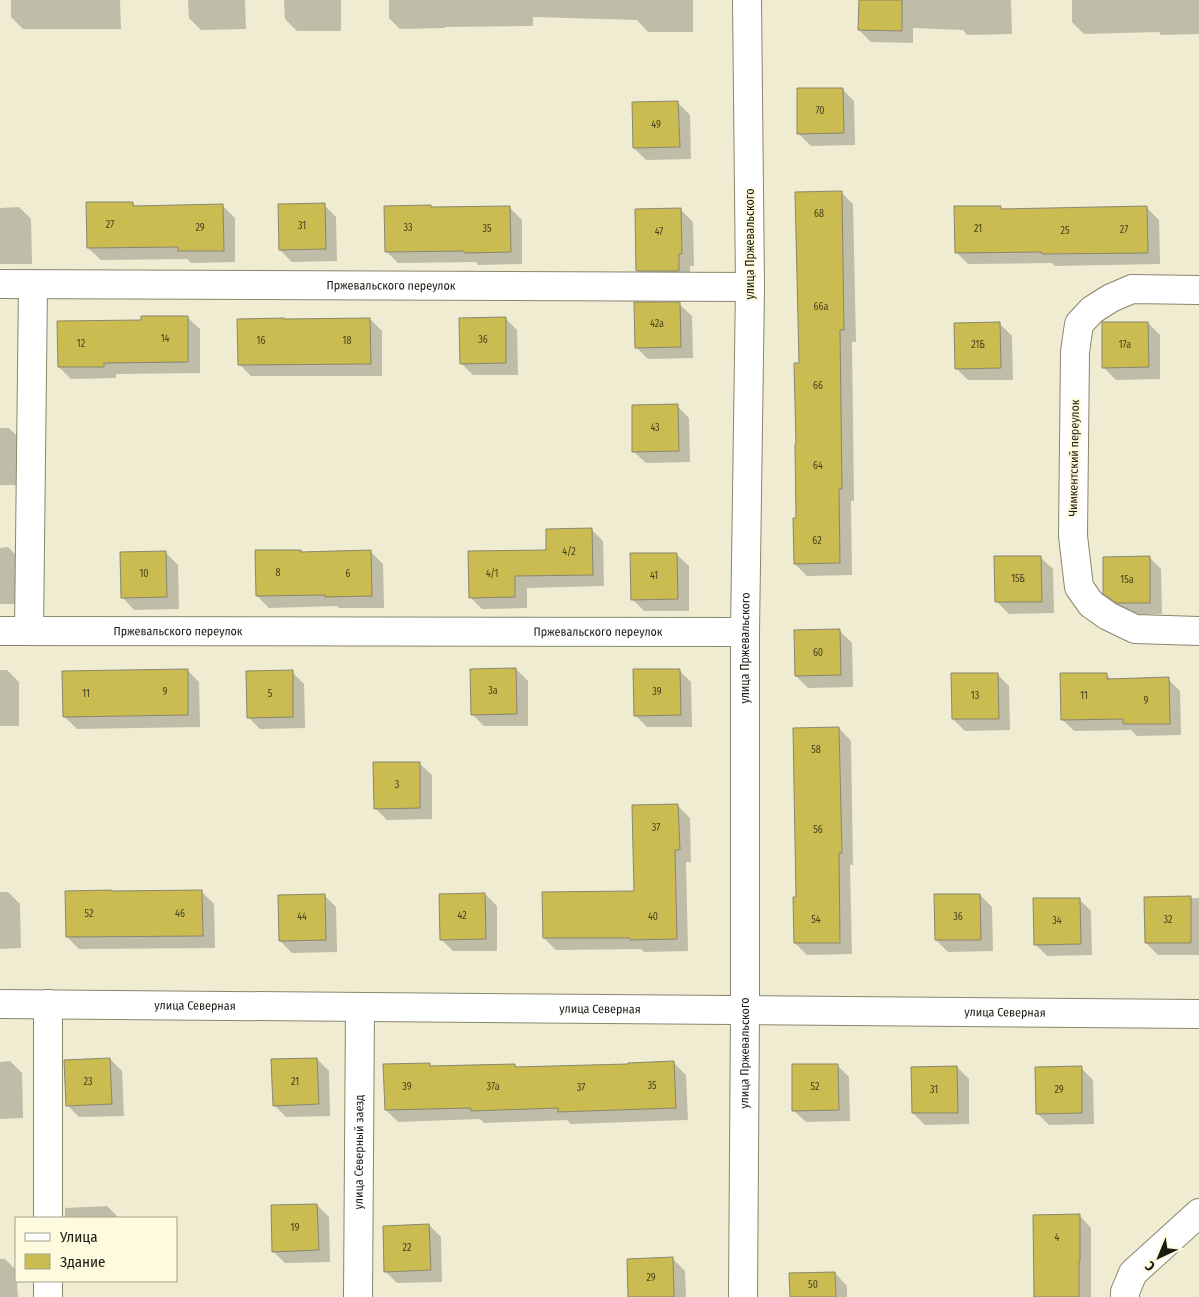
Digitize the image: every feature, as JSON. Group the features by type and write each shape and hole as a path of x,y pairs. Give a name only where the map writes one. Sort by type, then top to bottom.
{"street":[{"name":"улица Пржевальского","path":"743,1297 746,1011 745,632 750,287 747,0"},
{"name":"Пржевальского переулок","path":"0,284 750,287"},
{"path":"29,631 33,285"},
{"name":"Чимкентский переулок","path":"1199,290 1132,289 1111,298 1092,310 1079,324 1075,352 1073,536 1079,587 1091,604 1108,616 1135,629 1199,631"},
{"name":"Пржевальского переулок","path":"0,630 745,632"},
{"name":"улица Северная","path":"0,1004 1199,1014"},
{"path":"48,1004 48,1217"},
{"name":"улица Северный заезд","path":"358,1297 360,1007"},
{"path":"1125,1297 1125,1292 1133,1273 1199,1213"},
{"path":"48,1282 48,1297"}],"building":[{"path":"859,0 902,0 902,31 858,30"},
{"path":"797,88 843,88 844,133 797,134"},
{"path":"678,101 680,147 633,148 632,102"},
{"path":"842,191 844,330 840,330 842,489 839,489 840,563 794,564 793,518 796,518 796,444 794,363 799,363 795,192"},
{"path":"86,202 133,202 133,206 223,204 224,251 178,251 178,247 87,248"},
{"path":"325,203 326,249 279,250 278,204"},
{"path":"431,205 431,207 510,206 511,252 385,252 384,206"},
{"path":"954,206 1001,206 1001,209 1147,206 1148,253 955,253"},
{"path":"681,208 682,254 679,254 679,271 636,271 635,209"},
{"path":"634,302 680,302 681,347 635,348"},
{"path":"141,316 188,316 188,362 104,363 104,367 58,367 57,321 141,320"},
{"path":"506,317 506,363 460,364 459,318"},
{"path":"370,318 371,364 238,365 237,319"},
{"path":"1000,322 1001,368 955,369 954,323"},
{"path":"1102,322 1148,322 1149,367 1102,368"},
{"path":"678,404 679,451 632,452 632,405"},
{"path":"592,528 593,575 515,576 515,597 469,598 468,551 546,550 546,529"},
{"path":"255,550 301,550 301,552 371,550 372,596 256,596"},
{"path":"166,551 167,597 121,598 120,552"},
{"path":"630,553 677,553 678,599 631,600"},
{"path":"994,556 1041,556 1042,602 995,602"},
{"path":"1150,556 1150,603 1117,603 1103,594 1103,557"},
{"path":"840,629 841,675 795,676 794,630"},
{"path":"516,668 517,714 471,715 470,669"},
{"path":"188,669 188,715 63,717 62,671"},
{"path":"633,669 680,669 681,715 634,716"},
{"path":"293,670 293,717 247,718 246,671"},
{"path":"951,673 998,673 999,719 952,719"},
{"path":"1060,673 1107,673 1107,679 1169,677 1170,724 1123,724 1123,719 1061,720"},
{"path":"839,727 842,853 839,853 840,943 794,943 793,897 796,897 793,728"},
{"path":"373,762 420,762 420,808 374,809"},
{"path":"678,804 680,850 675,850 677,939 543,938 542,892 634,891 632,805"},
{"path":"202,890 203,936 66,937 65,891"},
{"path":"485,893 486,939 440,940 439,894"},
{"path":"325,894 326,940 279,941 278,895"},
{"path":"934,894 980,894 981,940 935,940"},
{"path":"1191,896 1191,943 1145,943 1144,897"},
{"path":"1033,898 1080,898 1081,944 1034,945"},
{"path":"110,1058 112,1104 66,1106 64,1060"},
{"path":"317,1058 319,1104 273,1106 271,1059"},
{"path":"674,1061 676,1108 558,1112 558,1108 471,1111 471,1108 385,1110 383,1064 430,1063 430,1066 515,1064 515,1067"},
{"path":"792,1064 838,1064 839,1110 792,1111"},
{"path":"957,1066 958,1113 912,1113 911,1067"},
{"path":"1082,1066 1082,1113 1036,1114 1035,1067"},
{"path":"317,1204 319,1250 272,1252 271,1205"},
{"path":"1080,1214 1079,1297 1034,1297 1033,1215"},
{"path":"429,1224 431,1270 384,1272 383,1226"},
{"path":"673,1257 674,1297 628,1297 627,1259"},
{"path":"835,1272 836,1297 790,1297 789,1273"}]}
